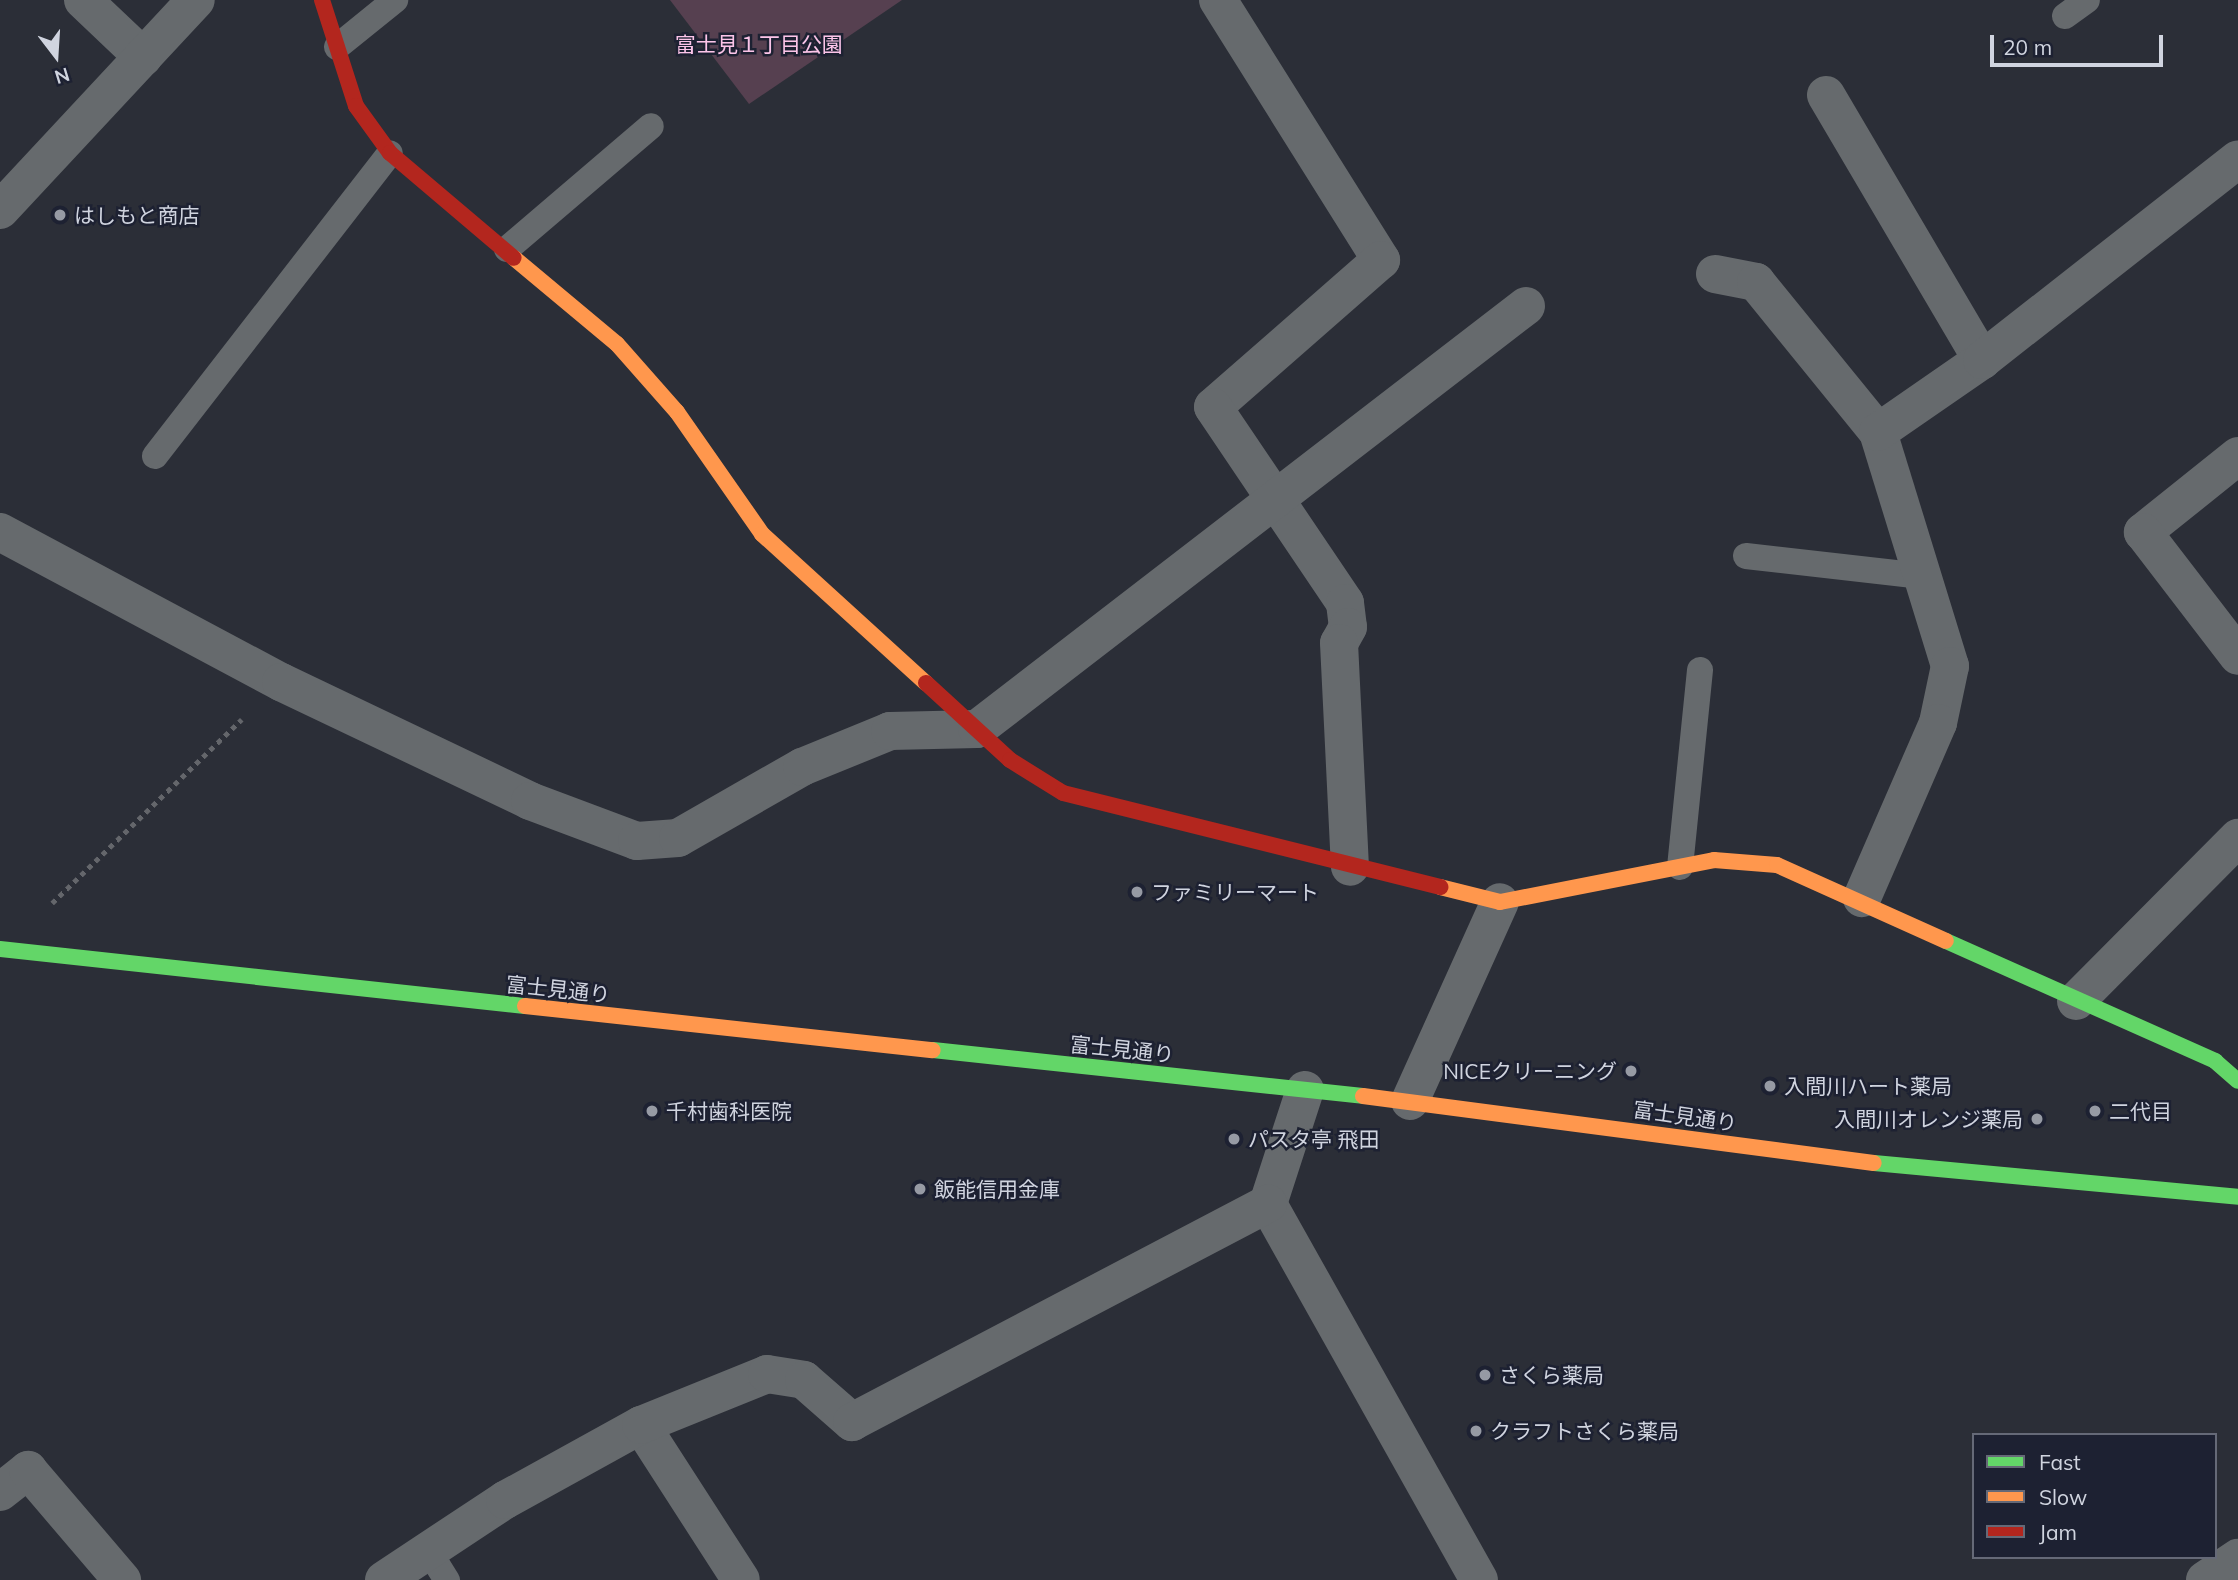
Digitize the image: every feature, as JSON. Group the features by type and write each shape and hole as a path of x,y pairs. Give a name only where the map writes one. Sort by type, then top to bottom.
{"street":[{"path":"83,0 143,57"},
{"path":"0,210 196,0"},
{"path":"322,0 356,106 390,153 507,248 617,344 677,412 762,534 1010,760 1063,793 1350,867 1500,902 1714,860 1777,865 1862,898 2076,1001 2216,1061 2238,1081"},
{"path":"1234,5 1381,260 1213,407 1281,501 1345,603 1348,627 1339,643 1350,867"},
{"path":"1826,95 1982,360"},
{"path":"1878,432 1982,360 2238,159"},
{"path":"1715,274 1756,282 1878,432 1950,666 1938,723 1862,898"},
{"path":"0,532 281,682 530,801 637,841 678,838 802,767 890,731 977,729 1281,501 1526,306"},
{"path":"2238,456 2143,532 2238,656"},
{"path":"2076,1001 2238,838"},
{"path":"1410,1101 1500,902"},
{"name":"富士見通り","path":"2,950 1410,1101 1875,1163 2238,1197"},
{"path":"384,1580 438,1565 640,1425 767,1374 804,1380 852,1422 1268,1204 1305,1090"},
{"path":"1268,1204 1479,1580"},
{"path":"640,1425 741,1580"},
{"path":"0,1492 29,1470 122,1580"},
{"path":"2205,1580 2238,1558"}],"lane":[{"path":"337,47 395,0"},
{"path":"2066,16 2087,0"},
{"path":"507,248 651,126"},
{"path":"155,456 390,153"},
{"path":"1746,556 1922,576"},
{"path":"1680,867 1700,670"}],"path":[{"path":"2,950 281,682"}],"green space":[{"name":"富士見１丁目公園","path":"670,0 902,0 749,104"}],"traffic: fast":[{"path":"1946,941 2215,1061 2238,1081"},
{"path":"0,949 525,1006"},
{"path":"933,1050 1363,1096"},
{"path":"1874,1163 2238,1197"}],"traffic: slow":[{"path":"514,258 617,344 677,412 762,534 926,683"},
{"path":"1440,887 1500,902 1714,860 1777,865 1946,941"},
{"path":"525,1006 933,1050"},
{"path":"1363,1096 1874,1163"}],"traffic: jam":[{"path":"322,0 356,106 390,153 514,258"},
{"path":"926,683 1010,760 1063,793 1440,887"}],"place":[{"name":"はしもと商店","path":"60,215"},
{"name":"ファミリーマート","path":"1137,892"},
{"name":"NICEクリーニング","path":"1631,1071"},
{"name":"入間川ハート薬局","path":"1770,1086"},
{"name":"千村歯科医院","path":"652,1111"},
{"name":"二代目","path":"2095,1111"},
{"name":"入間川オレンジ薬局","path":"2037,1119"},
{"name":"パスタ亭 飛田","path":"1234,1139"},
{"name":"飯能信用金庫","path":"920,1189"},
{"name":"さくら薬局","path":"1485,1375"},
{"name":"クラフトさくら薬局","path":"1476,1431"}]}
